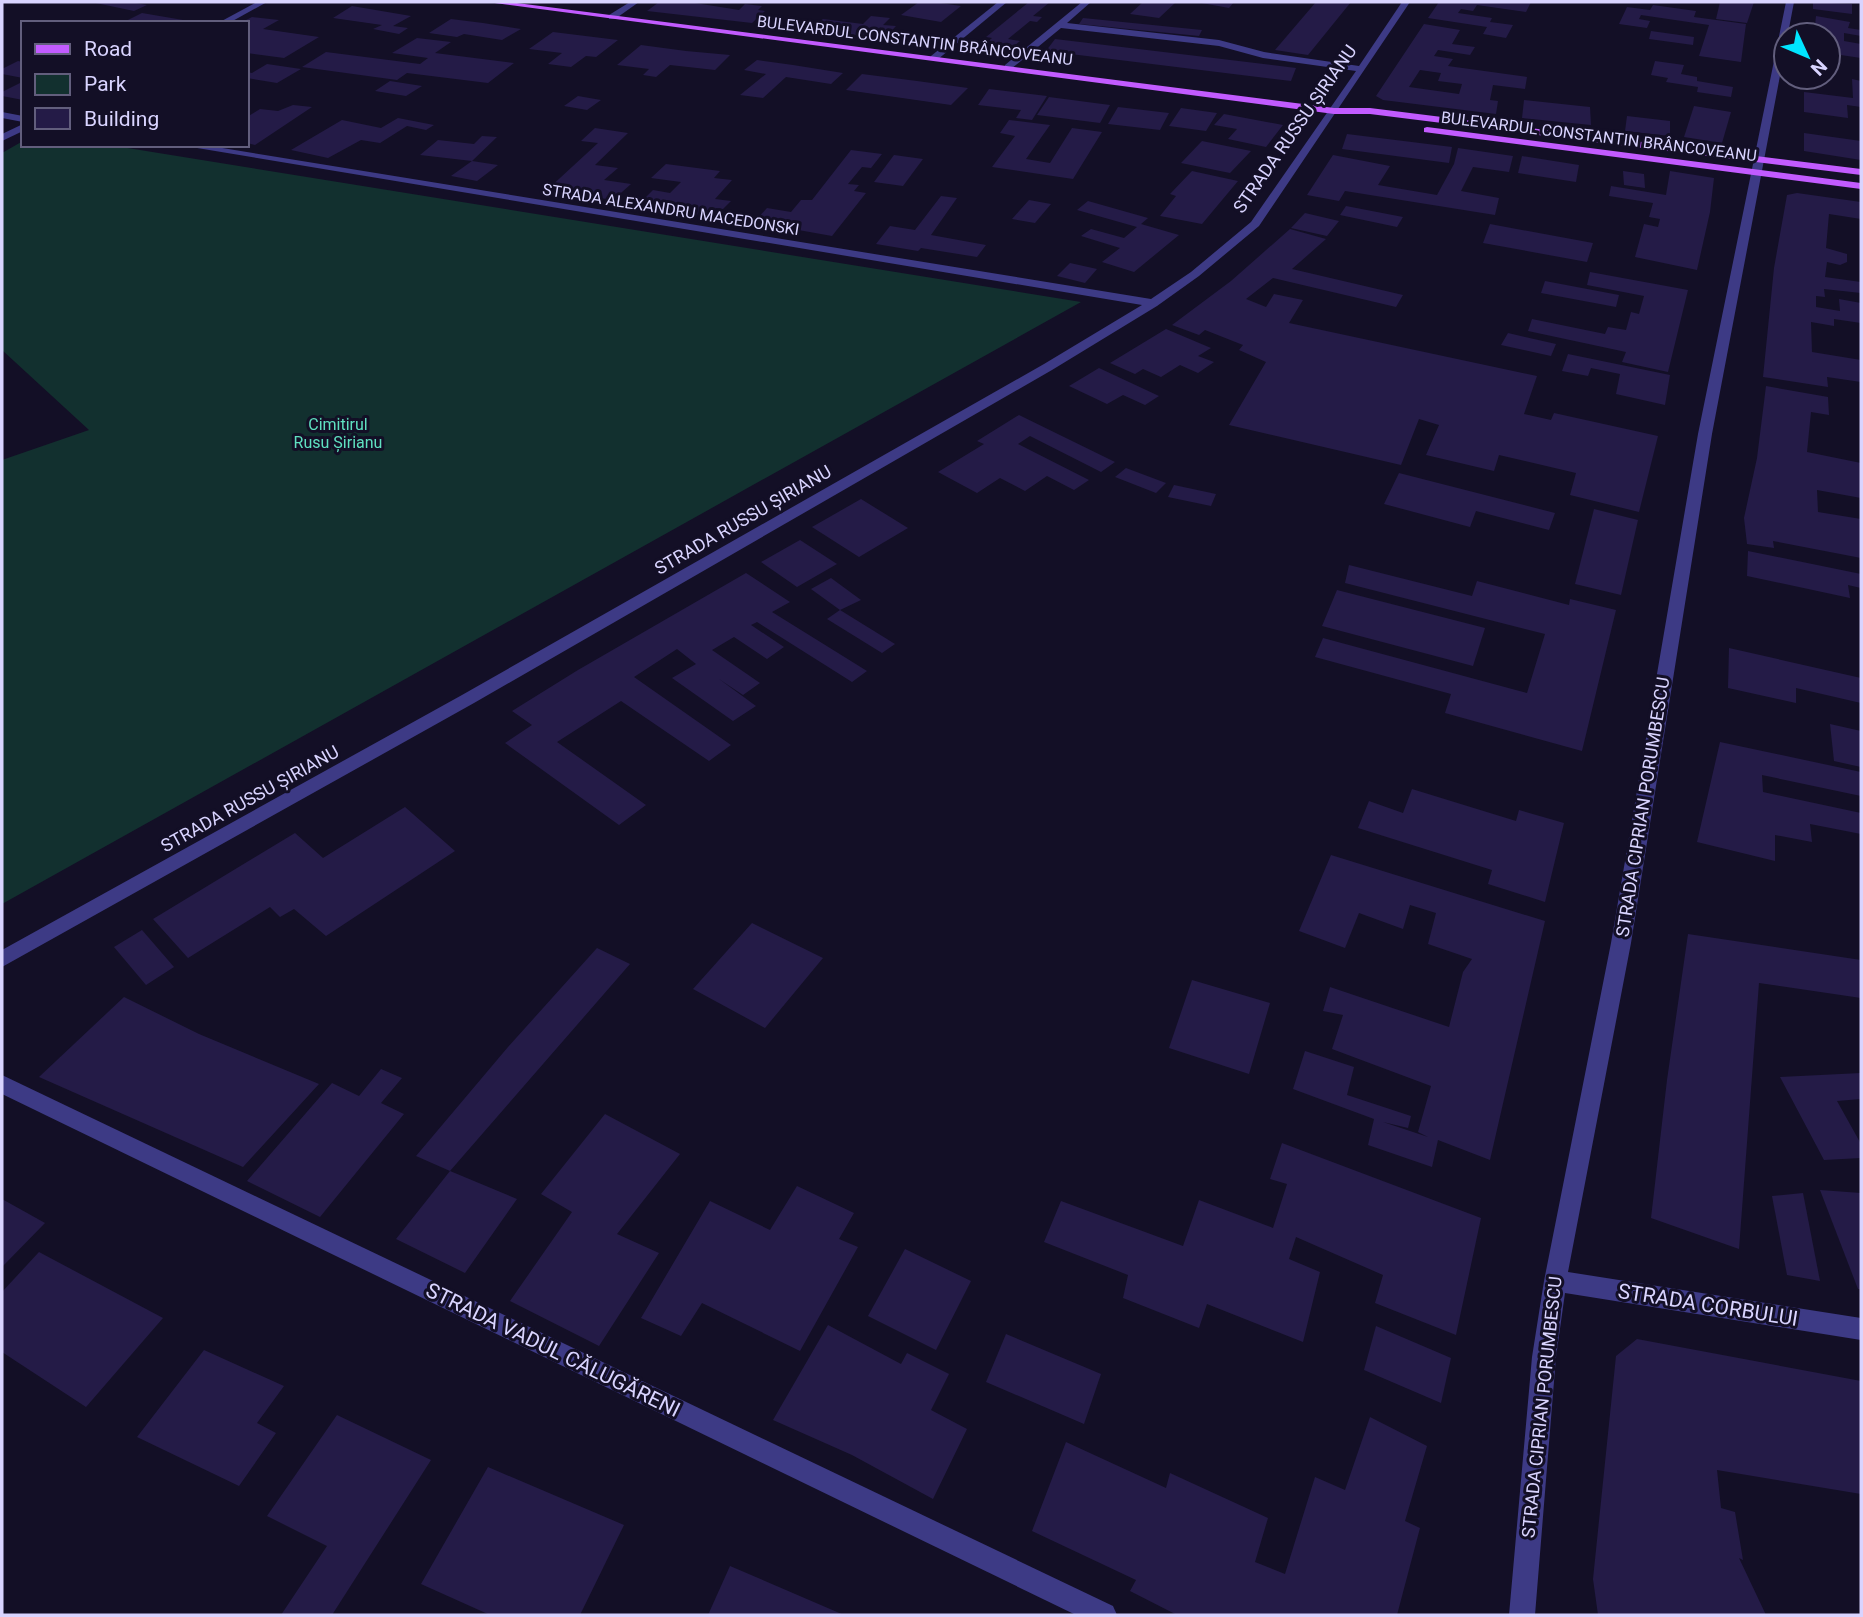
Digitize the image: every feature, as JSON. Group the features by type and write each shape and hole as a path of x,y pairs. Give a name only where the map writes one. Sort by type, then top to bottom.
{"main road":[{"name":"BULEVARDUL CONSTANTIN BRÂNCOVEANU","path":"491,2 1335,111 1370,111 1861,172"},
{"name":"BULEVARDUL CONSTANTIN BRÂNCOVEANU","path":"1335,111 1364,121 1861,186"}],"street":[{"path":"226,21 263,2"},
{"path":"612,17 635,2"},
{"path":"934,58 1003,2"},
{"path":"1008,67 1087,2"},
{"name":"STRADA RUSSU ȘIRIANU","path":"2,960 527,665 1048,367 1153,303 1195,274 1255,224 1335,111 1406,2"},
{"name":"STRADA CIPRIAN PORUMBESCU","path":"1522,1615 1544,1357 1555,1281 1621,943 1705,433 1790,2"},
{"path":"1059,25 1219,43 1262,55 1361,69"},
{"path":"2,116 21,119"},
{"path":"2,138 21,128"},
{"name":"STRADA ALEXANDRU MACEDONSKI","path":"196,147 1153,303"},
{"name":"STRADA VADUL CĂLUGĂRENI","path":"2,1084 1104,1615"},
{"name":"STRADA CORBULUI","path":"1555,1281 1861,1329"}],"green space":[{"name":"Cimitirul Rusu Șirianu","path":"21,142 21,147 121,147 1081,302 2,904 2,460 89,430 2,350 2,153"}],"building":[{"path":"91,2 130,2 147,5 134,11"},
{"path":"659,2 689,2 739,10 745,4 762,6 758,10 765,11 752,23 647,11"},
{"path":"919,2 961,6 941,22 901,15"},
{"path":"1029,2 1050,2 1033,16 1042,17 1037,22 1030,21 1008,39 1020,41 1008,51 982,47 992,38 986,37"},
{"path":"1143,2 1176,2 1159,18 1130,14"},
{"path":"1196,2 1234,2 1229,8"},
{"path":"1316,2 1351,2 1308,55 1275,50"},
{"path":"1439,2 1531,2 1526,12 1477,5 1473,11 1461,9 1458,13 1492,18 1490,22 1513,25 1506,38 1483,34 1487,27 1428,18"},
{"path":"1720,2 1754,2 1747,23 1716,19"},
{"path":"1813,2 1852,4 1852,14 1813,9"},
{"path":"1653,5 1696,11 1694,17 1746,24 1741,62 1699,56 1709,25 1641,15 1639,19 1650,21 1647,28 1619,24 1627,7 1650,10"},
{"path":"352,6 411,16 393,26 408,28 399,34 373,29 382,25 333,18"},
{"path":"142,13 183,20 181,21 126,21"},
{"path":"871,16 890,18 883,25 896,26 884,39 811,29 823,19 863,24"},
{"path":"1816,16 1850,22 1848,28 1861,30 1861,36 1844,33 1844,41 1861,44 1861,58 1842,55 1842,21 1815,21"},
{"path":"252,17 279,20 263,29 319,37 284,58 248,53 248,21 244,21"},
{"path":"1083,18 1202,30 1199,36 1079,24"},
{"path":"451,19 521,29 502,40 464,34 457,37 429,33"},
{"path":"1424,24 1460,30 1452,44 1475,47 1470,55 1438,50 1434,56 1453,59 1448,66 1527,77 1525,89 1493,85 1490,100 1498,101 1496,114 1383,100 1376,96","holes":["1420,70 1441,73 1438,81 1462,84 1459,94 1409,87"]},
{"path":"1651,31 1694,37 1693,45 1649,39"},
{"path":"553,32 618,40 596,57 586,56 571,67 548,64 562,53 529,49"},
{"path":"417,38 451,42 435,53 514,63 488,83 407,73 397,80 302,67 326,52 420,64 428,58 392,53"},
{"path":"1055,39 1296,68 1291,81 1046,51"},
{"path":"641,45 730,55 715,70 670,65 656,77 643,75 649,69 617,65"},
{"path":"757,60 843,73 831,84 786,77 763,98 740,95 766,74 744,70"},
{"path":"1655,61 1684,65 1681,74 1697,77 1697,81 1733,87 1731,97 1697,92 1698,87 1666,82 1668,78 1651,75"},
{"path":"21,62 21,78 2,74 2,69"},
{"path":"267,64 301,69 277,83 248,78 248,72 252,73"},
{"path":"862,74 968,88 951,105 846,90"},
{"path":"1852,79 1861,81 1861,107 1847,105 1848,118 1804,112 1804,92 1853,98"},
{"path":"390,81 422,86 406,96 375,91"},
{"path":"21,83 21,100 2,96 2,92"},
{"path":"989,89 1047,96 1032,120 1016,118 1021,110 978,105"},
{"path":"578,96 601,100 587,110 564,106"},
{"path":"1049,97 1110,105 1100,123 1037,115"},
{"path":"1524,100 1590,107 1591,125 1522,118"},
{"path":"293,105 312,107 255,145 248,143 248,116 260,109 278,111"},
{"path":"1694,106 1731,112 1722,143 1684,137"},
{"path":"1118,107 1169,113 1160,130 1108,124"},
{"path":"1181,108 1217,113 1206,131 1169,126"},
{"path":"1224,114 1283,125 1266,147 1228,139 1237,129 1214,125"},
{"path":"1627,116 1670,121 1670,136 1625,131"},
{"path":"398,118 434,125 426,130 407,126 380,143 361,140 328,158 291,150 342,120 381,128"},
{"path":"1009,120 1050,125 1026,159 1050,163 1072,128 1102,132 1073,179 992,167 1015,136 1000,133"},
{"path":"595,128 628,133 595,165 618,168 604,180 631,184 613,200 547,190 598,143 581,141"},
{"path":"1804,133 1861,141 1861,160 1804,151"},
{"path":"1347,134 1452,147 1449,163 1342,149"},
{"path":"482,136 497,137 472,161 420,155 438,140 474,144"},
{"path":"1202,141 1251,151 1230,173 1181,163"},
{"path":"1458,148 1513,156 1509,172 1473,167 1461,191 1499,198 1495,215 1345,191 1339,201 1307,195 1333,155 1390,166 1378,185 1437,195 1454,164"},
{"path":"851,150 882,154 871,168 862,167 848,184 859,185 854,191 866,193 832,236 754,222 767,208 791,212 801,200 812,200"},
{"path":"894,155 923,159 903,186 874,182"},
{"path":"1522,156 1579,165 1576,182 1518,173"},
{"path":"472,161 498,165 477,181 451,176"},
{"path":"666,164 720,171 714,178 732,180 715,199 731,201 723,209 716,208 709,216 636,207 653,190 670,193 681,182 651,178"},
{"path":"1192,171 1238,181 1202,224 1160,216 1176,196 1170,194"},
{"path":"1623,171 1644,174 1645,188 1624,185"},
{"path":"1670,171 1714,178 1710,212 1697,270 1635,257 1644,224 1658,227 1660,219 1649,217 1653,203 1609,196 1611,186 1666,195"},
{"path":"1797,193 1861,202 1861,219 1829,214 1826,248 1847,254 1847,262 1840,265 1827,262 1825,277 1861,282 1861,293 1824,289 1825,297 1816,296 1816,307 1840,311 1839,299 1861,303 1861,323 1834,319 1834,326 1811,322 1812,352 1861,360 1861,382 1827,377 1828,387 1763,377 1774,268 1787,195"},
{"path":"941,196 957,198 931,235 986,245 977,257 876,244 890,226 915,230"},
{"path":"1029,200 1051,204 1035,223 1012,219"},
{"path":"1088,201 1148,218 1141,224 1179,235 1134,272 1102,262 1120,248 1081,236 1091,229 1124,238 1137,227 1077,210"},
{"path":"1346,206 1403,217 1397,227 1340,215"},
{"path":"1305,213 1339,221 1327,236 1291,228"},
{"path":"1490,224 1593,243 1587,262 1483,243"},
{"path":"1290,229 1326,239 1292,269 1403,295 1396,307 1273,278 1246,299 1266,307 1274,294 1303,300 1289,323 1537,376 1524,414 1551,420 1554,413 1658,436 1639,512 1570,495 1576,473 1499,455 1494,471 1426,455 1439,425 1419,419 1401,465 1229,425 1266,362 1239,350 1243,345 1205,330 1199,335 1172,325 1231,281"},
{"path":"1070,263 1097,269 1085,283 1057,276"},
{"path":"1590,272 1688,290 1668,372 1622,362 1626,352 1528,331 1532,319 1605,334 1608,327 1626,330 1631,312 1639,314 1644,296 1587,285"},
{"path":"1545,281 1619,295 1616,307 1541,293"},
{"path":"1166,329 1211,348 1198,356 1214,362 1198,373 1180,365 1161,377 1143,369 1135,374 1110,363"},
{"path":"1508,333 1556,344 1551,356 1501,345"},
{"path":"1568,354 1670,375 1665,405 1616,394 1620,374 1591,368 1588,376 1562,371"},
{"path":"1099,368 1159,396 1145,405 1123,395 1107,404 1069,386"},
{"path":"1766,386 1828,397 1829,415 1811,412 1807,452 1861,463 1861,498 1817,490 1818,512 1861,519 1861,558 1773,541 1774,548 1747,544 1744,518 1757,458"},
{"path":"1019,415 1115,462 1101,472 1030,436 1018,444 1089,480 1074,490 1047,476 1025,491 1000,478 977,493 938,472 984,444 977,441"},
{"path":"1126,468 1166,483 1156,493 1115,477"},
{"path":"1399,473 1555,513 1549,530 1476,511 1470,527 1384,504"},
{"path":"1174,485 1216,494 1211,506 1168,497"},
{"path":"861,499 908,528 859,557 812,527"},
{"path":"1594,509 1638,520 1621,595 1575,584"},
{"path":"800,540 837,564 797,587 761,562"},
{"path":"1748,551 1861,574 1861,588 1848,585 1850,598 1747,576"},
{"path":"1349,565 1472,596 1477,581 1569,605 1570,599 1616,610 1582,751 1445,713 1451,694 1315,657 1323,638 1527,693 1545,634 1345,583"},
{"path":"746,573 790,602 772,612 867,671 852,682 757,622 751,625 784,647 767,659 734,637 712,650 760,683 743,695 719,679 756,706 733,721 672,678 696,664 677,649 634,677 731,745 709,761 621,701 557,742 646,805 619,825 505,743 532,725 512,711"},
{"path":"831,578 861,600 840,610 811,589"},
{"path":"1337,590 1485,628 1473,666 1322,626"},
{"path":"840,610 895,644 882,653 827,619"},
{"path":"1729,648 1861,678 1861,703 1796,688 1796,703 1728,688"},
{"path":"1830,724 1861,731 1861,767 1834,761"},
{"path":"1720,742 1861,772 1861,796 1762,775 1763,792 1861,813 1861,834 1810,824 1812,842 1775,835 1775,861 1697,842"},
{"path":"1412,789 1516,821 1519,810 1564,823 1545,902 1488,884 1492,870 1358,828 1369,801 1403,813"},
{"path":"405,807 455,851 326,936 294,909 280,917 270,907 188,958 153,919 295,833 323,858"},
{"path":"1331,855 1545,921 1490,1160 1438,1140 1432,1167 1368,1145 1374,1119 1293,1089 1305,1051 1354,1067 1347,1095 1411,1116 1408,1128 1383,1122 1428,1137 1418,1132 1431,1086 1332,1049 1343,1015 1323,1011 1330,987 1449,1027 1463,972 1472,959 1428,944 1436,913 1410,905 1403,929 1359,913 1345,948 1299,931"},
{"path":"752,923 823,958 765,1028 693,989"},
{"path":"142,930 174,967 146,985 114,947"},
{"path":"1688,934 1861,960 1861,998 1759,983 1739,1249 1651,1218"},
{"path":"597,948 630,964 450,1171 416,1156 508,1047"},
{"path":"1192,980 1270,1003 1249,1074 1169,1048"},
{"path":"124,997 199,1034 319,1084 243,1167 39,1077"},
{"path":"381,1069 402,1078 381,1103 404,1114 320,1217 247,1181 332,1083 359,1096"},
{"path":"1861,1073 1861,1099 1837,1101 1861,1144 1861,1158 1824,1160 1780,1077"},
{"path":"605,1114 680,1154 617,1234 659,1253 599,1346 510,1301 572,1212 541,1194"},
{"path":"1282,1143 1481,1218 1456,1335 1375,1303 1383,1275 1296,1237 1289,1259 1320,1272 1303,1342 1207,1304 1199,1328 1123,1298 1128,1275 1044,1242 1061,1201 1183,1246 1199,1200 1273,1228 1287,1184 1270,1179"},
{"path":"450,1171 517,1199 465,1273 396,1239"},
{"path":"797,1186 854,1213 839,1239 858,1247 800,1351 702,1303 681,1336 641,1318 710,1201 770,1230"},
{"path":"1820,1190 1861,1193 1861,1289 1858,1289"},
{"path":"1803,1193 1820,1281 1787,1275 1772,1196"},
{"path":"2,1199 45,1223 2,1267"},
{"path":"905,1249 971,1281 936,1350 868,1316"},
{"path":"39,1252 163,1318 86,1407 2,1352 2,1292"},
{"path":"828,1325 901,1364 907,1353 949,1374 931,1410 967,1429 933,1499 852,1455 773,1420"},
{"path":"1376,1326 1451,1358 1441,1403 1364,1370"},
{"path":"1006,1334 1101,1374 1084,1424 986,1382"},
{"path":"1637,1339 1861,1381 1861,1494 1717,1470 1721,1508 1735,1512 1743,1560 1739,1558 1766,1615 1598,1615 1593,1579 1616,1356"},
{"path":"204,1350 284,1386 257,1423 276,1433 239,1486 137,1437"},
{"path":"337,1415 431,1460 332,1615 281,1615 327,1546 267,1516"},
{"path":"1370,1417 1427,1446 1405,1521 1420,1528 1397,1615 1177,1615 1130,1591 1136,1580 1032,1531 1066,1442 1166,1488 1170,1473 1268,1518 1255,1562 1285,1574 1315,1477 1345,1490"},
{"path":"488,1467 624,1525 580,1615 490,1615 421,1584"},
{"path":"730,1566 844,1615 708,1615"}]}
